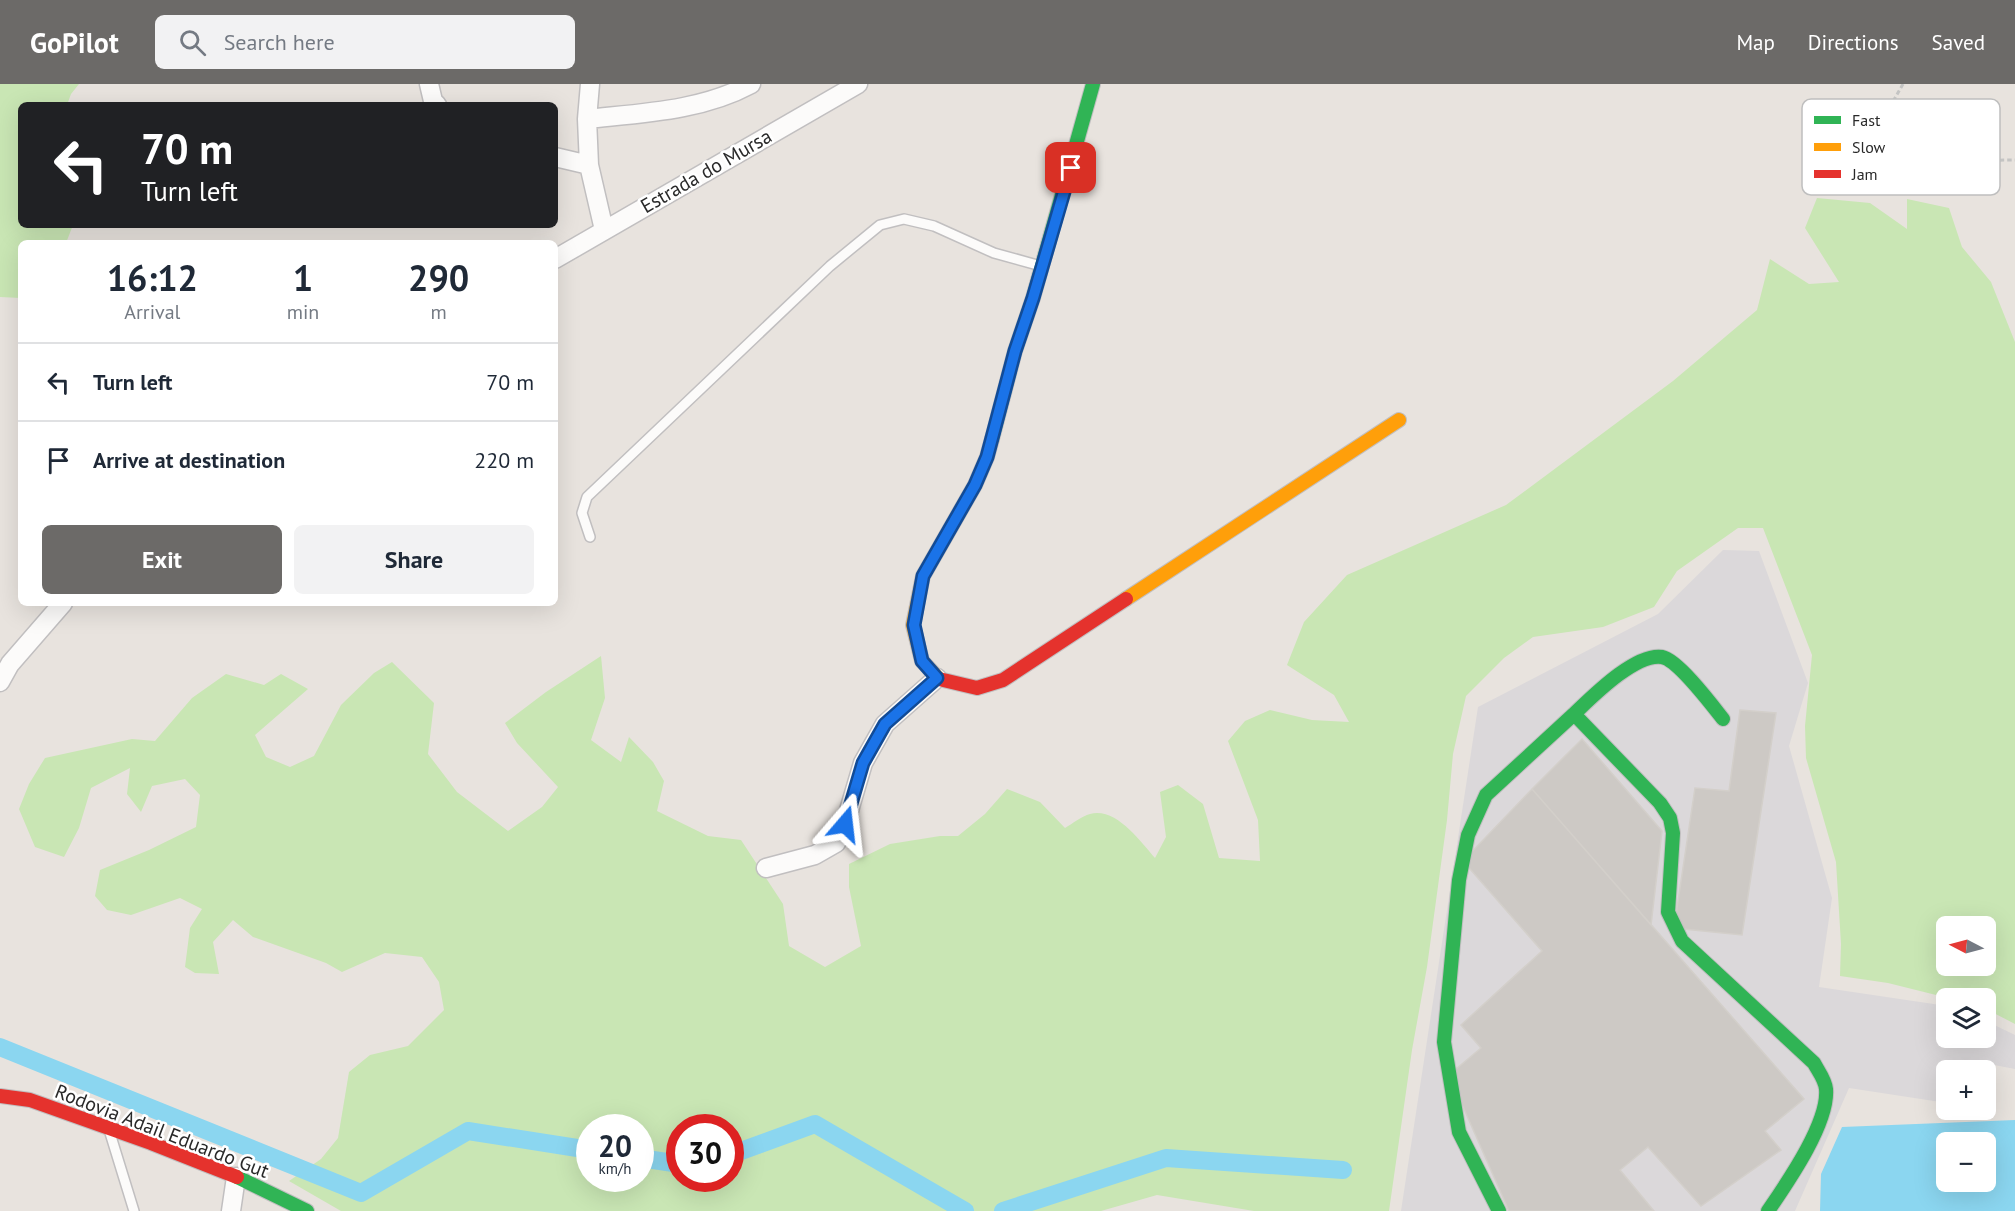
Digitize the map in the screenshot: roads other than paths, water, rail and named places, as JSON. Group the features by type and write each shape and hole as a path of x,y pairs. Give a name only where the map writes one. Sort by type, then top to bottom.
{"street":[{"path":"429,84 434,102"},
{"path":"590,84 587,119 589,165 604,230"},
{"path":"587,119 688,107 740,90 751,84"},
{"name":"Estrada do Mursa","path":"558,257 858,84"},
{"path":"1093,84 1071,168 1015,351 987,457 975,485 923,576 914,625 922,661 937,678 977,688 1003,680 1399,420"},
{"path":"558,159 589,165"},
{"path":"0,682 10,664 60,606"},
{"path":"1499,1211 1459,1132 1444,1042 1459,880 1468,835 1486,795 1574,714 1635,664 1651,658 1663,657 1675,665 1723,719"},
{"path":"766,868 815,855 836,843 845,824 863,763 885,724 937,678"},
{"path":"1574,714 1660,803 1670,818 1674,833 1668,912 1682,941 1814,1063 1826,1088 1820,1122 1784,1188 1768,1211"},
{"name":"Rodovia Adail Eduardo Gut","path":"0,1096 30,1100 151,1143 236,1177 307,1211"},
{"path":"231,1211 236,1177"}],"lane":[{"path":"590,537 582,513 587,497 830,266 880,225 904,219 934,226 994,253 1041,267"},
{"path":"108,1129 134,1211"}],"water":[{"path":"2015,1120 2015,1211 1820,1211 1821,1174 1842,1127"}],"waterway":[{"path":"0,1047 361,1193 468,1131 576,1148"},
{"path":"744,1150 815,1124 965,1211"},
{"path":"1003,1211 1166,1158 1343,1170"},
{"path":"654,1160 666,1162"}]}
